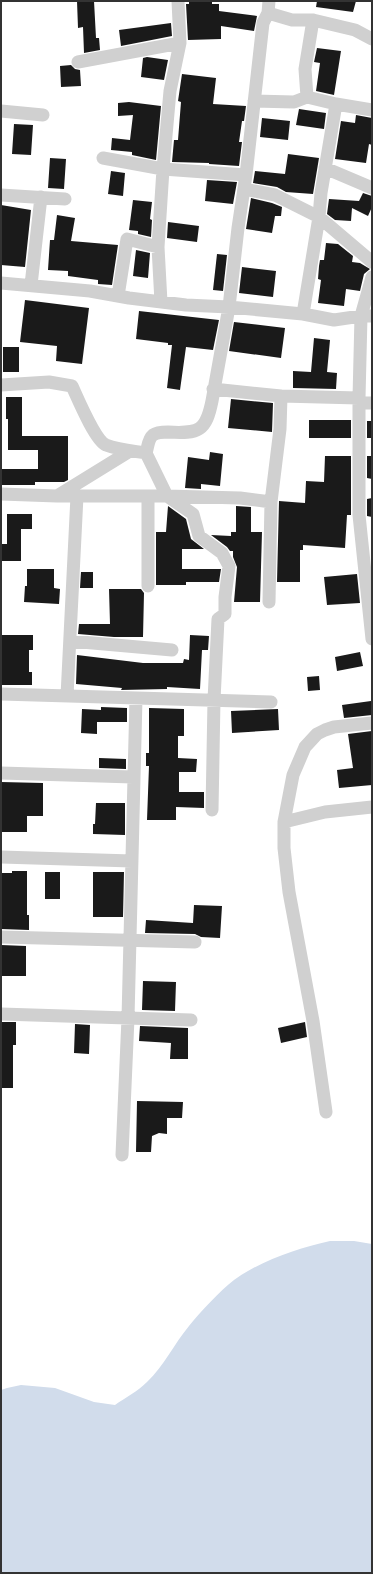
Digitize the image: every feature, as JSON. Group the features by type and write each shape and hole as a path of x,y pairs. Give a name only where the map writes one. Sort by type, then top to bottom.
{"street":[{"path":"161,302 158,247 170,92 180,43 178,1"},
{"path":"212,810 214,700 218,619 225,614 225,597 229,566 222,553 199,536 193,514 167,496 146,453 150,440 154,434 199,429 209,415 229,307 263,23 268,7 292,20 313,20 355,30 372,39"},
{"path":"307,97 305,69 313,20"},
{"path":"78,62 180,43"},
{"path":"254,101 294,102 307,97 372,110"},
{"path":"303,314 336,104"},
{"path":"1,111 44,115"},
{"path":"103,158 163,169 246,175"},
{"path":"325,168 372,188"},
{"path":"244,189 275,195 319,217 372,262"},
{"path":"1,195 65,199"},
{"path":"32,285 41,198"},
{"path":"118,296 127,239 158,247"},
{"path":"372,277 366,316 359,400 359,515 367,540 372,640"},
{"path":"1,282 84,290 186,305 229,307 303,314 334,320 366,316"},
{"path":"1,384 49,382 72,386 91,427 105,444 130,451 146,453"},
{"path":"213,390 281,396 359,400 372,403"},
{"path":"269,602 271,502 280,429 281,396"},
{"path":"57,496 130,451"},
{"path":"1,494 240,498 271,502"},
{"path":"67,696 77,496"},
{"path":"148,496 148,586"},
{"path":"70,641 172,650"},
{"path":"1,694 271,702"},
{"path":"122,1156 128,1018 136,698"},
{"path":"326,1112 314,1021 289,892 284,848 284,822 293,775 305,747 317,734 325,730 334,727 372,723"},
{"path":"1,773 133,777"},
{"path":"284,822 325,812 372,807"},
{"path":"1,857 132,861"},
{"path":"1,937 195,942"},
{"path":"1,1014 191,1020"}],"water":[{"path":"330,1241 354,1241 372,1244 372,1573 1,1573 1,1390 21,1385 55,1388 94,1402 115,1405 140,1388 153,1376 204,1308 234,1280 267,1261 305,1247"}],"building":[{"path":"77,1 94,1 96,38 99,38 100,50 84,53 83,27 78,28"},
{"path":"189,1 212,1 212,4 219,4 219,11 257,16 254,31 221,26 221,39 188,40 186,4 189,4"},
{"path":"317,1 356,1 353,12 316,7"},
{"path":"171,23 172,36 121,46 119,30"},
{"path":"317,48 341,51 334,95 316,91 320,63 314,62"},
{"path":"147,57 168,60 164,80 141,77 143,58"},
{"path":"71,65 75,69 80,70 81,86 61,87 60,66"},
{"path":"182,74 216,78 213,104 246,106 239,142 242,142 239,166 209,163 172,162 174,140 178,140 181,102 178,101"},
{"path":"129,102 161,106 156,160 132,155 132,152 111,150 112,138 130,140 133,115 118,116 118,103"},
{"path":"299,109 326,113 324,129 296,125"},
{"path":"356,115 372,118 372,145 369,144 366,163 335,159 341,121 355,123"},
{"path":"262,118 290,121 288,140 260,137"},
{"path":"14,124 33,125 31,155 12,154"},
{"path":"288,154 319,158 313,194 286,192 277,187 253,183 255,171 285,174"},
{"path":"50,158 66,159 64,189 48,188"},
{"path":"111,171 125,173 123,196 108,194"},
{"path":"207,180 237,182 233,204 205,201"},
{"path":"363,193 372,196 372,207 368,216 352,208 351,221 335,220 327,214 329,199 359,201"},
{"path":"251,198 282,207 281,216 275,216 272,233 246,229"},
{"path":"133,200 152,202 150,219 152,220 151,237 138,234 138,231 129,230"},
{"path":"1,205 31,210 25,267 1,265"},
{"path":"57,215 75,218 71,241 118,245 112,285 98,284 98,280 68,276 68,271 48,270 50,240 54,240"},
{"path":"168,222 199,226 197,242 167,238"},
{"path":"326,243 338,244 353,256 352,262 360,263 370,269 364,274 360,291 346,289 344,306 318,303 321,280 318,279 319,266 320,260 324,260"},
{"path":"136,250 150,253 148,278 133,276"},
{"path":"217,254 227,255 223,291 213,290"},
{"path":"242,267 276,271 273,297 239,293"},
{"path":"25,300 89,308 82,364 56,361 57,346 20,342"},
{"path":"139,311 219,320 213,350 186,347 180,390 167,388 172,345 168,345 168,343 136,339"},
{"path":"234,322 285,328 281,358 229,351"},
{"path":"314,338 330,340 327,372 337,373 336,389 293,388 293,371 311,372"},
{"path":"3,347 19,347 19,372 3,372"},
{"path":"6,397 22,397 22,436 68,436 68,480 64,482 35,482 35,485 2,485 2,469 38,469 38,450 8,450"},
{"path":"231,399 273,403 272,432 228,428"},
{"path":"309,420 351,420 351,438 309,438"},
{"path":"367,421 372,421 372,438 367,438"},
{"path":"210,452 223,454 220,486 201,484 201,489 185,488 188,457 209,460"},
{"path":"325,456 351,456 351,515 347,515 345,548 303,545 303,550 300,550 300,582 277,582 279,501 305,503 306,481 324,482"},
{"path":"367,456 372,456 372,479 367,478"},
{"path":"372,498 372,517 367,516 367,499"},
{"path":"168,506 186,519 191,539 204,549 182,549 182,569 221,569 219,582 186,582 186,585 156,585 156,532 166,532"},
{"path":"236,506 251,507 251,532 262,532 260,602 234,602 237,567 233,557 233,551 230,551 211,535 231,536 231,532 236,532"},
{"path":"7,514 32,514 32,529 21,529 21,561 1,561 1,544 7,544"},
{"path":"27,569 54,569 54,588 60,589 59,604 24,602 25,586 27,586"},
{"path":"81,572 93,572 93,588 80,588"},
{"path":"357,574 360,603 327,605 324,577"},
{"path":"109,589 141,589 144,593 143,637 114,637 78,634 79,624 110,624"},
{"path":"2,635 33,635 33,650 29,650 29,672 32,672 32,685 1,685"},
{"path":"190,635 209,636 208,650 202,650 200,689 167,687 167,689 121,690 122,688 76,684 77,655 143,663 183,663 184,659 189,660"},
{"path":"360,652 363,666 337,671 335,657"},
{"path":"319,676 320,690 308,691 307,677"},
{"path":"371,701 372,715 344,718 342,705"},
{"path":"101,707 127,708 127,722 97,722 97,734 81,733 82,709 101,710"},
{"path":"149,708 184,709 184,736 178,736 178,758 197,759 196,772 179,772 179,792 204,792 204,808 176,807 176,820 147,820 149,766 146,766 146,753 149,753"},
{"path":"278,709 279,730 232,733 231,711"},
{"path":"372,731 372,785 339,788 337,770 353,768 348,734"},
{"path":"99,758 126,759 126,769 99,768"},
{"path":"1,782 43,783 43,816 27,816 27,832 1,832"},
{"path":"96,803 125,803 125,835 93,834"},
{"path":"12,871 27,871 27,915 29,915 29,930 1,929 1,873 12,873"},
{"path":"45,872 60,872 60,899 45,899"},
{"path":"93,872 124,872 123,917 93,917"},
{"path":"194,905 222,906 220,938 201,937 195,934 145,933 146,920 193,923"},
{"path":"1,945 26,946 26,976 1,976"},
{"path":"143,981 176,982 175,1011 142,1010"},
{"path":"1,1022 16,1022 16,1045 13,1045 13,1088 1,1088"},
{"path":"305,1022 307,1037 281,1043 278,1028"},
{"path":"75,1024 90,1025 89,1054 74,1053"},
{"path":"140,1026 188,1028 188,1059 170,1059 171,1043 139,1041"},
{"path":"137,1101 183,1102 182,1118 167,1118 167,1134 159,1133 152,1136 151,1152 136,1152"}]}
